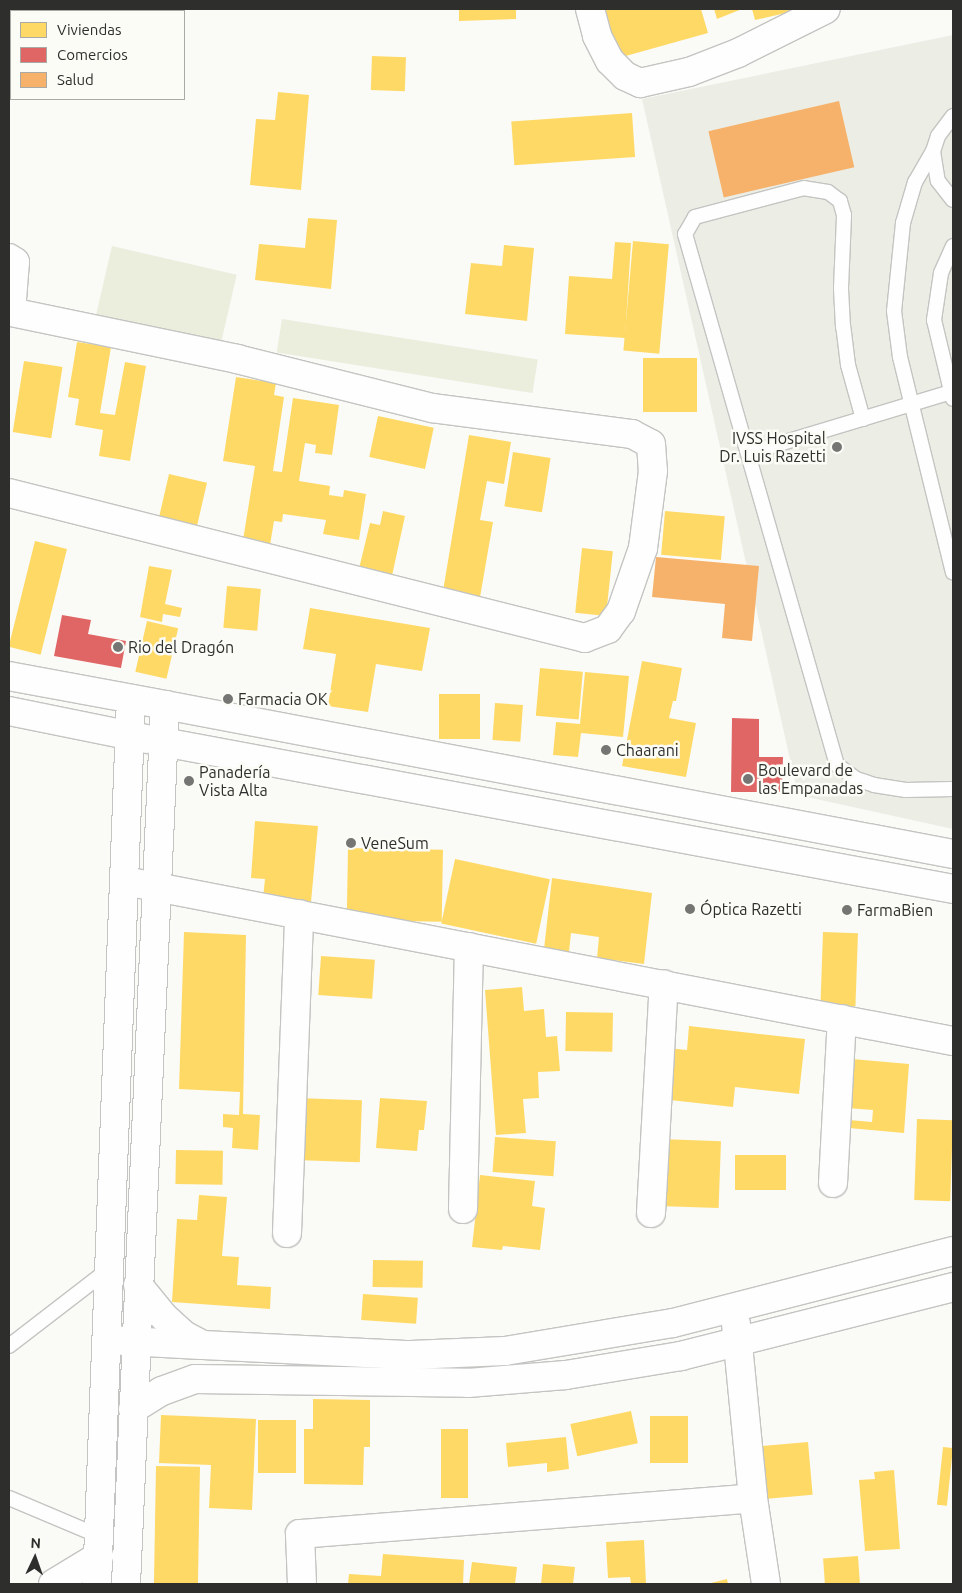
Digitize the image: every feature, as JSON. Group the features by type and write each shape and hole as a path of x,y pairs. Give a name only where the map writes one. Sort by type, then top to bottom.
{"street":[{"path":"590,9 597,36 610,61 625,76 640,83 689,72 722,60 826,9"},
{"path":"9,258 15,262 11,312 237,360 432,408 632,434 651,444 653,471 643,548 621,611 608,630 585,638 9,492"},
{"path":"9,676 953,854"},
{"path":"98,1584 131,699"},
{"path":"126,1584 165,705"},
{"path":"9,711 130,736 953,889"},
{"path":"125,881 953,1041"},
{"path":"287,1233 299,914"},
{"path":"463,1209 469,947"},
{"path":"651,1213 664,984"},
{"path":"833,1183 842,1019"},
{"path":"107,1340 411,1355 505,1351 616,1334 734,1308 953,1251"},
{"path":"138,1285 164,1317 184,1334 203,1345"},
{"path":"105,1378 468,1383 566,1375 681,1356 953,1287"},
{"path":"734,1308 752,1498 766,1584"},
{"path":"133,1409 162,1391 195,1379"},
{"path":"302,1584 300,1534 752,1498"},
{"path":"54,1584 99,1546"}],"lane":[{"path":"953,116 938,136 933,151 915,182 908,203 898,250 894,294 896,334 911,404 953,573"},
{"path":"933,151 938,181 953,200"},
{"path":"863,419 848,365 843,327 841,288 844,215 840,201 828,192 804,188 701,213 690,222 685,234 837,765 856,779 874,785 906,790 953,789"},
{"path":"749,453 911,404 952,396 934,320 941,272 953,246"},
{"path":"9,1346 110,1268"},
{"path":"9,1498 99,1546"}],"shaded area":[{"name":"IVSS Hospital Dr. Luis Razetti","path":"953,35 953,829 798,795 642,99"}],"green space":[{"path":"112,246 237,275 221,345 96,316"},
{"path":"282,319 538,360 532,393 277,353"}],"building: Viviendas":[{"path":"459,9 516,9 516,19 459,21"},
{"path":"601,9 701,9 708,33 615,59"},
{"path":"714,9 742,9 717,19"},
{"path":"752,9 789,9 790,12 755,20"},
{"path":"372,56 406,57 405,91 371,90"},
{"path":"278,92 309,95 301,190 250,185 256,119 275,120"},
{"path":"632,113 635,157 514,165 511,121"},
{"path":"308,218 337,220 331,289 255,280 259,244 305,248"},
{"path":"633,241 669,244 659,354 623,351"},
{"path":"615,242 631,243 625,338 565,334 569,276 612,279"},
{"path":"504,245 534,248 527,321 465,314 471,263 502,266"},
{"path":"77,342 111,347 100,413 115,415 125,362 146,366 130,461 99,456 103,430 75,425 79,399 68,397"},
{"path":"643,358 697,358 697,412 643,412"},
{"path":"24,361 63,367 51,438 13,432"},
{"path":"236,377 276,383 274,395 284,397 273,471 282,472 293,398 339,405 332,455 315,453 316,445 305,443 299,481 330,486 329,495 343,497 344,490 366,494 359,540 323,534 326,520 283,514 282,522 274,521 270,545 243,540 255,466 223,461"},
{"path":"378,416 434,428 425,469 369,457"},
{"path":"469,435 511,442 504,484 487,481 480,520 493,522 478,609 441,603"},
{"path":"513,452 551,458 542,512 504,506"},
{"path":"169,474 207,483 195,536 157,528"},
{"path":"383,511 405,516 390,585 357,577 370,523 380,525"},
{"path":"665,511 725,516 721,560 661,555"},
{"path":"35,541 67,549 41,655 9,647"},
{"path":"582,548 613,551 606,616 575,613"},
{"path":"149,566 172,570 165,604 182,608 180,617 163,614 162,622 140,617"},
{"path":"227,586 261,589 257,631 223,628"},
{"path":"310,608 430,628 422,671 376,664 368,712 328,706 336,654 303,649"},
{"path":"147,621 178,628 166,679 135,672"},
{"path":"642,661 682,668 676,701 673,701 669,718 696,723 686,777 622,766"},
{"path":"540,668 583,672 579,720 536,716"},
{"path":"585,672 629,676 623,737 581,733 578,757 553,755 556,722 580,724"},
{"path":"439,694 480,694 480,739 439,739"},
{"path":"495,703 523,705 520,742 492,740"},
{"path":"255,821 318,826 311,902 263,898 265,879 251,878"},
{"path":"348,848 443,850 442,922 347,920"},
{"path":"455,859 550,879 536,944 441,924"},
{"path":"552,878 652,893 644,964 597,958 599,937 571,933 569,952 544,949"},
{"path":"184,932 246,935 243,1114 260,1115 258,1150 232,1148 233,1128 223,1127 223,1114 239,1115 240,1092 179,1089"},
{"path":"823,932 858,933 855,1006 820,1005"},
{"path":"321,956 375,960 372,999 318,995"},
{"path":"522,987 524,1011 544,1009 546,1037 557,1036 560,1071 538,1072 539,1098 523,1099 526,1133 496,1135 485,990"},
{"path":"566,1012 613,1013 612,1052 565,1051"},
{"path":"689,1026 805,1039 799,1094 735,1087 733,1107 661,1099 667,1048 687,1050"},
{"path":"852,1059 909,1064 904,1133 849,1128 849,1120 872,1122 873,1110 847,1108"},
{"path":"297,1098 362,1100 360,1162 295,1160"},
{"path":"380,1098 427,1101 424,1130 419,1130 417,1151 376,1148"},
{"path":"917,1119 953,1120 950,1201 914,1200"},
{"path":"495,1137 556,1141 553,1176 493,1172"},
{"path":"660,1139 721,1141 719,1208 658,1206"},
{"path":"176,1150 223,1151 222,1185 175,1184"},
{"path":"735,1155 786,1155 786,1190 735,1190"},
{"path":"480,1175 535,1181 532,1206 545,1208 540,1250 503,1246 502,1250 472,1247"},
{"path":"199,1195 227,1197 222,1256 239,1257 237,1285 271,1287 270,1309 172,1302 177,1219 197,1220"},
{"path":"373,1260 423,1261 423,1288 373,1287"},
{"path":"363,1294 418,1298 416,1324 361,1320"},
{"path":"313,1399 370,1400 370,1447 364,1447 363,1485 304,1484 304,1429 313,1429"},
{"path":"631,1411 638,1443 577,1456 570,1424"},
{"path":"161,1415 256,1419 252,1510 209,1508 211,1465 159,1463"},
{"path":"650,1416 688,1416 688,1463 650,1463"},
{"path":"258,1420 296,1420 296,1473 258,1473"},
{"path":"441,1429 468,1429 468,1498 441,1498"},
{"path":"566,1437 569,1469 547,1472 547,1463 508,1467 506,1443"},
{"path":"808,1442 813,1495 761,1499 756,1447"},
{"path":"943,1447 953,1448 947,1506 937,1505"},
{"path":"156,1466 200,1467 198,1584 154,1584"},
{"path":"894,1470 900,1549 865,1551 859,1480 875,1479 874,1472"},
{"path":"644,1540 646,1584 631,1584 630,1577 608,1578 606,1542"},
{"path":"383,1554 464,1560 463,1584 348,1584 349,1574 381,1576"},
{"path":"858,1556 860,1584 825,1584 823,1558"},
{"path":"472,1562 517,1567 515,1584 469,1584"},
{"path":"543,1564 575,1567 573,1584 541,1584"},
{"path":"727,1579 728,1584 707,1584"}],"building: Comercios":[{"path":"62,615 91,620 88,634 126,641 121,668 54,656"},
{"path":"732,718 759,719 759,757 783,757 782,792 731,792"}],"building: Salud":[{"path":"839,101 854,167 724,197 708,131"},
{"path":"656,557 759,566 752,641 722,638 725,604 652,597"}],"place":[{"name":"IVSS Hospital Dr. Luis Razetti","path":"837,447"},
{"name":"Rio del Dragón","path":"118,647"},
{"name":"Farmacia OK","path":"228,699"},
{"name":"Chaarani","path":"606,750"},
{"name":"Boulevard de las Empanadas","path":"748,779"},
{"name":"Panadería Vista Alta","path":"189,781"},
{"name":"VeneSum","path":"351,843"},
{"name":"Óptica Razetti","path":"690,909"},
{"name":"FarmaBien","path":"847,910"}]}
